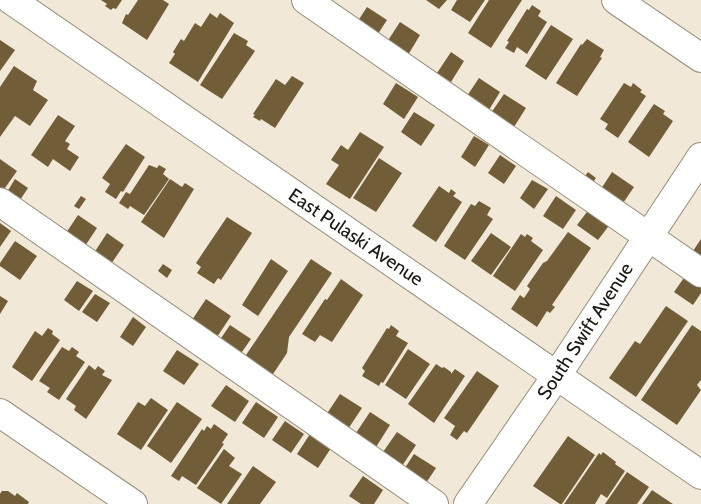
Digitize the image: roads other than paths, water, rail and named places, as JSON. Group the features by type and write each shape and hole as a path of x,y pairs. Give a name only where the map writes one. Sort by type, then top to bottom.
{"street":[{"name":"East Pulaski Avenue","path":"11,0 701,474"},
{"path":"306,0 701,273"},
{"path":"616,0 701,58"},
{"name":"South Swift Avenue","path":"468,504 557,375 647,236 701,157"},
{"path":"0,202 434,504"},
{"path":"0,413 133,504"}]}
